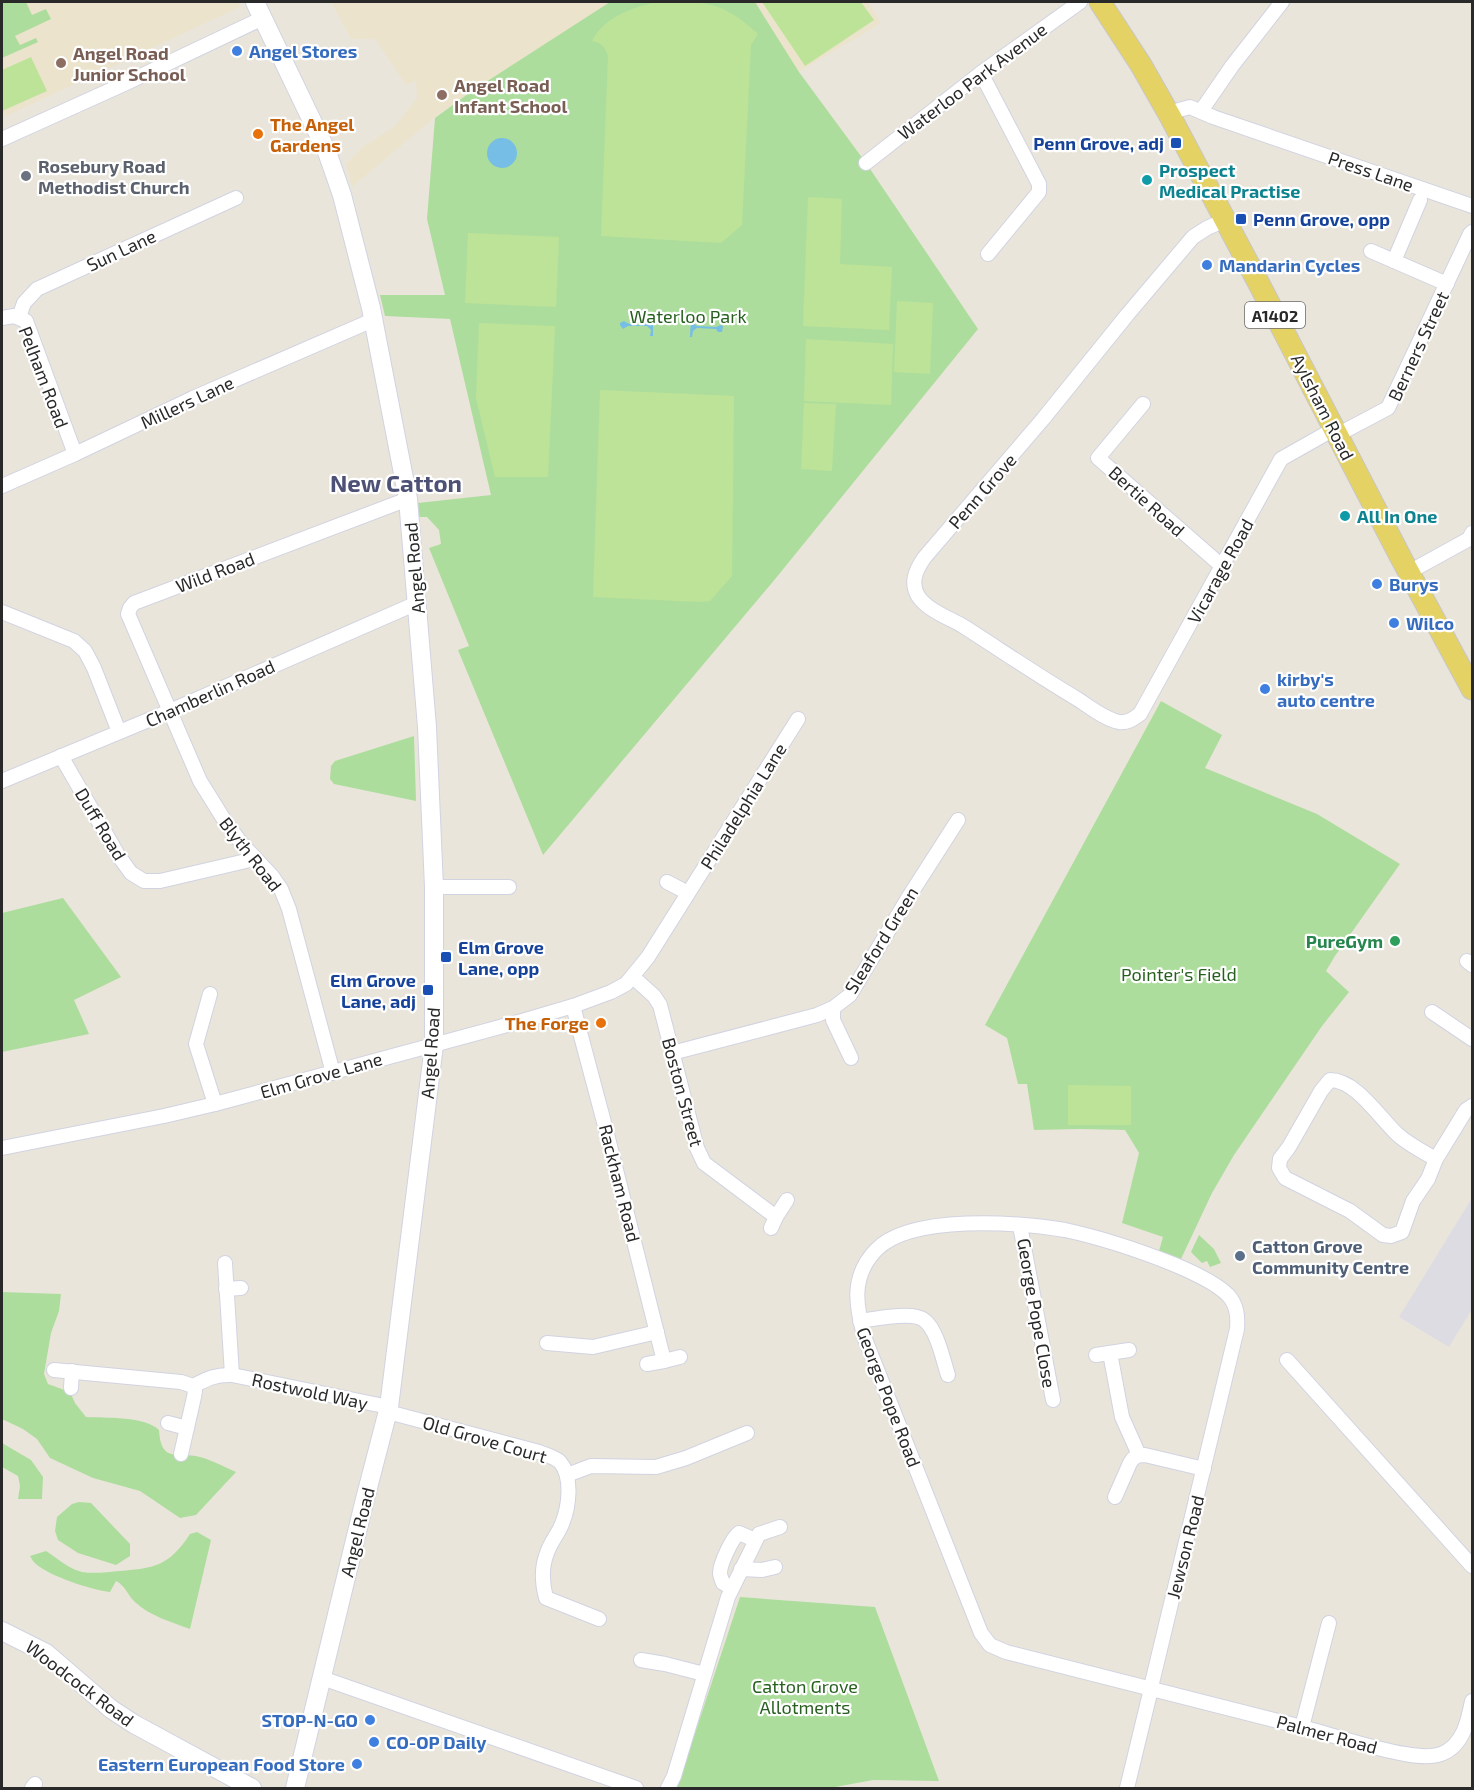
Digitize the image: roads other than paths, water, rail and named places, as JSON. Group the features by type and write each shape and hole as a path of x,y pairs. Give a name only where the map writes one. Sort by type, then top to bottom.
{"main road":[{"name":"Aylsham Road","path":"1100,2 1141,65 1168,113 1409,572 1473,689"}],"street":[{"name":"Waterloo Park Avenue","path":"866,163 981,73 1080,2"},
{"path":"1201,111 1232,66 1282,2"},
{"path":"2,139 124,84 259,10"},
{"name":"Angel Road","path":"259,10 331,162 376,311 408,499 430,777 434,887 434,1045 389,1409 295,1788"},
{"path":"981,73 1039,184 1039,192 988,254"},
{"name":"Press Lane","path":"1168,113 1190,107 1473,206"},
{"name":"Sun Lane","path":"20,317 24,303 37,289 236,198"},
{"path":"1394,261 1420,200"},
{"name":"Penn Grove","path":"1119,722 1046,681 975,633 925,603 917,594 914,582 916,571 924,558 1043,419 1193,237 1225,220"},
{"name":"Berners Street","path":"1335,432 1388,408 1470,234 1473,232"},
{"path":"1371,251 1447,284"},
{"name":"Millers Lane","path":"2,486 75,454 376,311"},
{"name":"Pelham Road","path":"2,318 7,315 20,317 26,321 75,454"},
{"name":"Bertie Road","path":"1143,404 1098,458 1223,567"},
{"name":"Vicarage Road","path":"1119,722 1129,722 1140,714 1281,459 1335,432"},
{"name":"Wild Road","path":"170,711 128,614 134,603 408,499"},
{"path":"1409,572 1470,539 1473,533"},
{"name":"Chamberlin Road","path":"2,781 170,711 417,603"},
{"path":"2,612 74,641 85,651 119,732"},
{"name":"Blyth Road","path":"170,711 200,781 229,826 276,882 289,909 333,1072"},
{"name":"Philadelphia Lane","path":"633,978 798,719"},
{"name":"Duff Road","path":"61,756 118,855 131,873 144,881 160,881 246,861 254,857"},
{"name":"Sleaford Green","path":"672,1053 817,1015 833,1008 850,994 958,820"},
{"path":"667,882 688,893"},
{"path":"434,887 509,887"},
{"name":"Elm Grove Lane","path":"2,1148 215,1104 434,1045 573,1006 611,992 633,978"},
{"name":"Boston Street","path":"633,978 654,996 660,1005 697,1148 704,1163 773,1223 787,1200"},
{"path":"210,994 196,1044 215,1104"},
{"name":"Rackham Road","path":"573,1006 664,1361"},
{"path":"833,1008 833,1020 851,1058"},
{"path":"1432,1012 1473,1039"},
{"path":"1436,1159 1398,1136 1359,1093 1338,1080 1330,1080 1280,1159 1279,1168 1286,1178 1350,1211 1383,1235 1392,1236 1402,1232 1413,1201 1428,1179 1436,1159 1466,1110 1473,1106"},
{"name":"George Pope Road","path":"1151,1689 1006,1652 990,1645 981,1633 865,1339 856,1301 861,1271 876,1249 909,1230 944,1225 1022,1225 1064,1230 1118,1244 1165,1261 1202,1277 1227,1294 1235,1305"},
{"name":"George Pope Close","path":"1022,1225 1021,1231 1053,1400"},
{"name":"Rostwold Way","path":"225,1263 232,1375"},
{"path":"226,1289 242,1288"},
{"name":"Jewson Road","path":"1127,1788 1237,1329 1238,1314 1235,1305"},
{"path":"860,1321 916,1316 925,1320 941,1333 948,1375"},
{"path":"547,1343 593,1347 657,1332"},
{"path":"1129,1350 1103,1354 1122,1417 1139,1455"},
{"path":"647,1364 680,1358"},
{"path":"1287,1360 1473,1566"},
{"path":"54,1370 181,1382 193,1386 195,1391 181,1454"},
{"path":"71,1388 72,1371"},
{"name":"Rostwold Way","path":"193,1386 219,1374 232,1375 389,1409"},
{"name":"Old Grove Court","path":"389,1409 539,1452 558,1460 567,1474 568,1496 562,1523 547,1551 542,1570 546,1598 599,1619"},
{"path":"168,1423 187,1428"},
{"path":"567,1474 591,1466 656,1467 686,1458 747,1433"},
{"path":"1115,1497 1130,1462 1139,1455 1204,1469"},
{"path":"668,1788 674,1776 732,1588 759,1534 780,1527"},
{"path":"732,1588 723,1583 720,1573 729,1548 735,1536 740,1533 755,1540"},
{"path":"741,1569 762,1570 775,1567"},
{"path":"1302,1727 1329,1623"},
{"name":"Woodcock Road","path":"2,1631 46,1653 111,1709 134,1724 252,1788"},
{"path":"640,1660 704,1674"},
{"path":"322,1678 636,1788"},
{"name":"Palmer Road","path":"1151,1689 1423,1757 1442,1754 1457,1743 1463,1733 1473,1701"}],"water":[{"path":"502,138 513,142 517,153 513,164 502,168 491,164 487,153 491,142"},
{"path":"651,316 653,316 653,336 650,336 651,330 647,326 628,326 623,329 620,325 624,321 634,325 648,323 651,322"},
{"path":"693,316 693,323 697,326 721,325 723,326 722,332 716,329 697,328 690,337 691,317"}],"place":[{"name":"Angel Stores","path":"237,51"},
{"name":"Angel Road Junior School","path":"61,63"},
{"name":"Angel Road Infant School","path":"442,95"},
{"name":"The Angel Gardens","path":"258,134"},
{"name":"Penn Grove, adj","path":"1176,143"},
{"name":"Rosebury Road Methodist Church","path":"26,176"},
{"name":"Prospect Medical Practise","path":"1147,180"},
{"name":"Penn Grove, opp","path":"1241,219"},
{"name":"Mandarin Cycles","path":"1207,265"},
{"name":"All In One","path":"1345,516"},
{"name":"Burys","path":"1377,584"},
{"name":"Wilco","path":"1394,623"},
{"name":"kirby's auto centre","path":"1265,689"},
{"name":"PureGym","path":"1395,941"},
{"name":"Elm Grove Lane, opp","path":"446,957"},
{"name":"Elm Grove Lane, adj","path":"428,990"},
{"name":"The Forge","path":"601,1023"},
{"name":"Catton Grove Community Centre","path":"1240,1256"},
{"name":"STOP-N-GO","path":"370,1720"},
{"name":"CO-OP Daily","path":"374,1742"},
{"name":"Eastern European Food Store","path":"357,1764"}],"district":[{"name":"New Catton","path":"396,482"}],"park label":[{"name":"Waterloo Park","path":"688,316"},
{"name":"Pointer's Field","path":"1179,974"},
{"name":"Catton Grove Allotments","path":"805,1696"}]}
